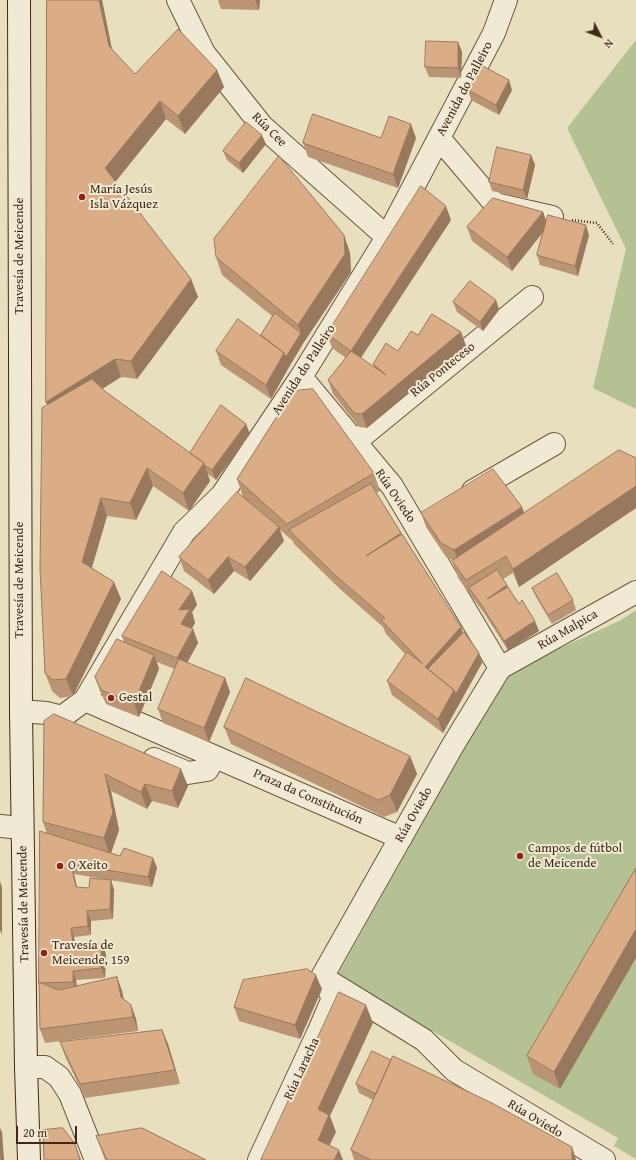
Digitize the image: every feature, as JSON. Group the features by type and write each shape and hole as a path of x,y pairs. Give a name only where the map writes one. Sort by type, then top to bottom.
{"street":[{"name":"Travesía de Meicende","path":"19,0 20,711 26,1067 30,1160"},
{"name":"Rúa Cee","path":"178,0 204,53 262,126 387,237"},
{"name":"Avenida do Palleiro","path":"85,700 184,532 222,495 301,377 387,237 494,33 506,0"},
{"path":"439,138 495,204 552,217"},
{"name":"Rúa Ponteceso","path":"355,442 532,298"},
{"name":"Rúa Oviedo","path":"301,377 392,486 500,668 453,745 322,977 424,1040 454,1070 604,1160"},
{"path":"455,502 554,444"},
{"path":"415,525 435,514"},
{"path":"446,578 466,566"},
{"name":"Rúa Malpica","path":"500,668 636,592"},
{"path":"62,716 85,700"},
{"name":"Praza da Constitución","path":"85,700 401,838"},
{"path":"20,711 62,716 82,726"},
{"path":"134,752 188,772 207,770 215,757"},
{"path":"0,826 22,828"},
{"name":"Rúa Laracha","path":"260,1160 333,998 322,977"},
{"path":"26,1067 45,1067 58,1077 70,1094 96,1160"}],"path":[{"path":"552,217 597,223 613,244"}],"green space":[{"path":"636,40 636,409 593,388 626,249 567,128"},
{"name":"Campos de fútbol de Meicende","path":"636,610 636,1159 614,1146 618,1138 337,976 507,673 621,620"}],"building":[{"path":"47,0 99,0 109,46 135,74 178,29 217,70 178,116 160,101 105,168 191,279 131,361 115,359 46,402"},
{"path":"426,41 458,42 458,68 425,67"},
{"path":"481,65 509,80 496,105 468,90"},
{"path":"313,114 381,138 389,116 411,124 393,174 303,143"},
{"path":"246,122 262,135 239,163 223,151"},
{"path":"497,147 531,155 523,190 489,182"},
{"path":"279,156 344,235 345,254 298,325 216,257 214,239"},
{"path":"421,186 446,206 351,351 327,334"},
{"path":"493,198 543,212 507,257 467,227"},
{"path":"548,215 586,225 575,266 537,255"},
{"path":"470,281 496,300 480,322 453,302"},
{"path":"275,313 301,333 286,357 284,353 261,335"},
{"path":"432,314 461,332 362,414 354,413 328,380 351,351 386,375 373,364 386,343 398,351 411,331 418,335"},
{"path":"238,319 284,353 266,385 216,351"},
{"path":"92,379 106,392 204,463 183,493 147,468 130,503 101,498 82,562 114,582 66,679 53,680 45,673 40,568 42,408"},
{"path":"313,389 374,473 287,524 237,479 293,391"},
{"path":"221,405 246,424 212,470 190,453"},
{"path":"619,450 636,458 636,486 513,569 506,556 466,580 452,561"},
{"path":"493,469 522,507 454,550 441,543 421,513"},
{"path":"371,484 401,533 366,556 402,534 461,627 425,667 454,690 438,719 387,681 407,652 423,664 381,620 385,618 335,575 289,530"},
{"path":"237,492 279,527 245,567 228,557 208,580 179,557"},
{"path":"497,570 507,585 487,599 508,587 519,604 522,600 535,621 504,641 469,588"},
{"path":"162,571 192,591 179,610 190,609 181,624 193,629 177,658 122,636"},
{"path":"557,573 573,600 548,615 532,588"},
{"path":"464,632 479,653 456,694 454,690 428,669"},
{"path":"117,639 154,655 134,703 101,690 95,677"},
{"path":"179,659 225,678 204,728 158,709"},
{"path":"246,678 410,756 390,795 378,800 224,727"},
{"path":"54,714 181,769 172,791 145,784 141,792 105,774 113,812 104,838 43,822 44,721"},
{"path":"40,831 120,856 124,848 153,858 148,877 71,864 76,887 89,888 90,878 111,880 110,909 87,911 88,926 71,928 73,944 102,944 101,968 73,971 73,982 39,983"},
{"path":"636,868 636,929 554,1072 527,1056"},
{"path":"307,969 316,975 295,1025 234,1007 243,980"},
{"path":"117,977 121,997 131,1005 133,1017 40,1029 39,982 58,990"},
{"path":"339,992 366,1005 318,1109 329,1115 318,1140 339,1150 334,1160 261,1160"},
{"path":"162,1030 175,1070 80,1084 60,1042"},
{"path":"372,1051 391,1060 376,1094 356,1084"},
{"path":"393,1056 492,1103 572,1147 572,1160 371,1160 351,1150"},
{"path":"63,1128 75,1144 80,1160 44,1160 43,1130"},
{"path":"142,1128 206,1160 107,1160 96,1136"}],"place":[{"name":"María Jesús Isla Vázquez","path":"82,197"},
{"name":"Gestal","path":"111,698"},
{"name":"Campos de fútbol de Meicende","path":"520,856"},
{"name":"O Xeito","path":"60,866"},
{"name":"Travesía de Meicende, 159","path":"44,953"}]}
